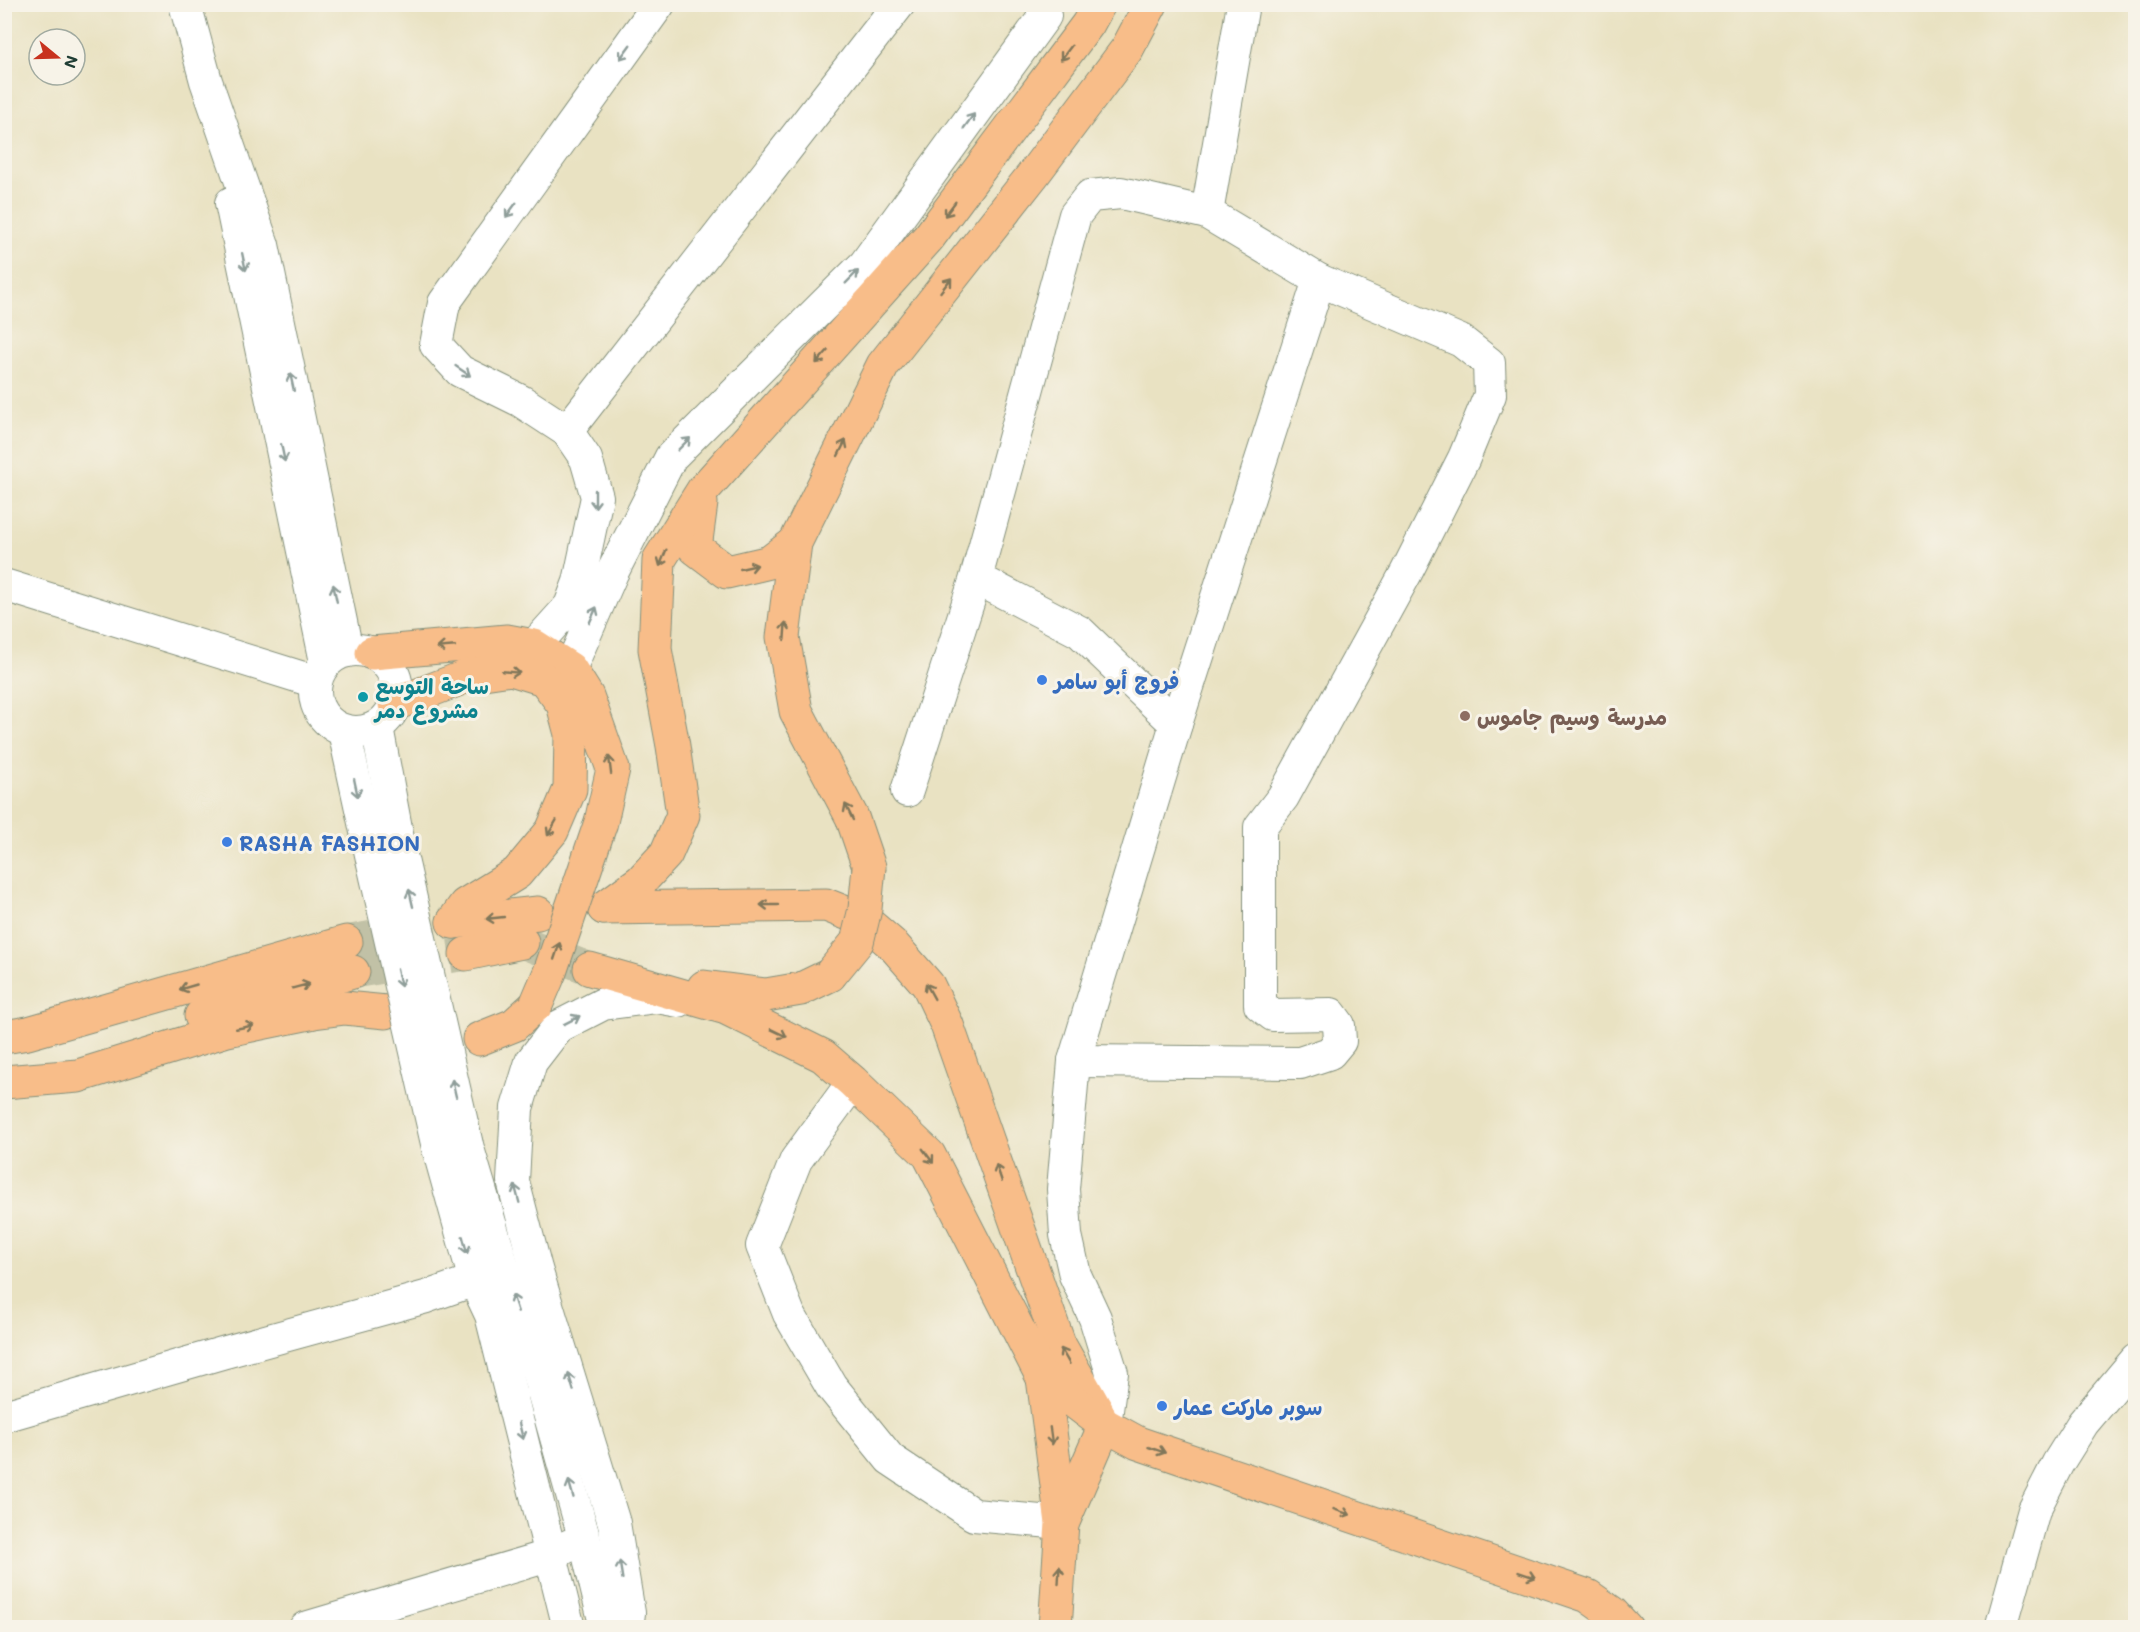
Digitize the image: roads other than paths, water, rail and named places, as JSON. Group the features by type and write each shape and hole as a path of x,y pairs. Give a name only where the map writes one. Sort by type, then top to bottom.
{"main road":[{"path":"1099,4 1088,24 929,237 703,490 659,560 655,649 674,746 683,815 666,854 641,881 604,908 826,905 864,920 893,945 928,985 946,1025 1059,1344 1105,1425"},
{"path":"1055,1628 1062,1523 1043,1378 929,1155 823,1056 726,1008 600,972 766,995 801,989 830,975 857,942 866,909 869,867 852,817 796,711 783,637 795,543 883,365 1032,176 1127,49 1150,4"},
{"path":"703,490 694,548 727,572 770,562 795,543"},
{"path":"340,662 507,641 534,646 570,669 587,696 613,769 601,822 550,972 536,1005 514,1025 479,1039"},
{"path":"386,715 470,675 511,669 544,679 563,704 571,735 570,789 552,831 517,873 465,905 453,922 538,913"},
{"path":"466,954 522,942"},
{"path":"4,1037 349,957 283,991 4,1077"},
{"path":"4,1082 78,1076 227,1030 314,1012 345,1008 386,1012"},
{"path":"1043,1378 1105,1425 1138,1443 1588,1596 1612,1613 1626,1628"},
{"path":"1062,1523 1105,1425"}],"street":[{"path":"185,4 206,81 263,245 340,662 315,694 317,706 333,726 355,733 386,715"},
{"path":"534,646 570,606 579,582 597,497 586,459 567,431 521,401 460,371 436,345 444,303 659,4"},
{"path":"567,431 899,4"},
{"path":"570,669 612,573 670,457 866,264 1045,16 1041,4"},
{"path":"1207,213 1243,4"},
{"path":"907,791 976,578 1075,215 1090,196 1120,193 1207,213 1319,280 1461,341 1489,363 1490,395 1464,458 1406,573 1283,797 1260,827 1260,1005 1273,1015 1331,1014 1340,1025 1340,1041 1330,1053 1300,1063 1074,1061"},
{"path":"1105,1425 1112,1373 1095,1318 1075,1275 1066,1235 1063,1189 1074,1061 1176,724 1319,280"},
{"path":"976,578 1080,632 1176,724"},
{"path":"4,585 340,662 383,659 391,668 396,680 397,692 386,715 386,857"},
{"path":"344,731 386,857 453,1146 475,1281 491,1315 569,1628"},
{"path":"627,1628 628,1613 614,1523 536,1269 513,1180 517,1108 531,1062 558,1027 603,1004 657,997 726,1008"},
{"path":"853,1082 796,1160 762,1246 789,1314 831,1386 890,1459 974,1515 1062,1523"},
{"path":"453,1146 504,1270 537,1370 584,1537 606,1628"},
{"path":"4,1416 426,1297 504,1270"},
{"path":"2001,1628 2034,1510 2053,1472 2083,1423 2136,1360"},
{"path":"305,1628 552,1555 584,1537"}],"tunnel":[{"path":"346,942 453,922"},
{"path":"522,942 590,969"},
{"path":"353,972 466,954"}],"place":[{"name":"فروج أبو سامر","path":"1042,680"},
{"name":"ساحة التوسع مشروع دمر","path":"363,697"},
{"name":"مدرسة وسيم جاموس","path":"1465,716"},
{"name":"RASHA FASHION","path":"227,842"},
{"name":"سوبر ماركت عمار","path":"1162,1406"}]}
